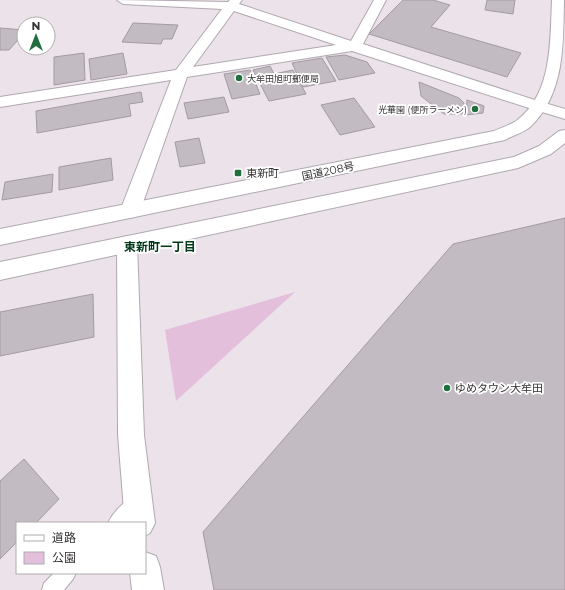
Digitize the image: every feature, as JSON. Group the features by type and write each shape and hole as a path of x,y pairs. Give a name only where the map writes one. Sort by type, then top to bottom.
{"main road":[{"path":"124,0 234,3 355,47 565,114"},
{"path":"355,47 380,0"},
{"name":"国道208号","path":"0,237 499,136 523,123 547,93 554,67 558,0"},
{"path":"130,211 181,73 234,3"},
{"path":"0,102 355,47"},
{"path":"0,271 518,162 545,150 565,135"},
{"path":"127,244 131,435 139,512"},
{"path":"146,574 148,590"}],"lane":[{"path":"119,522 139,512"},
{"path":"51,590 66,574"}],"green space":[{"path":"295,292 176,401 165,330"}],"building":[{"path":"403,0 433,0 450,5 431,27 521,53 507,77 369,34"},
{"path":"487,0 515,0 513,14 485,10"},
{"path":"133,23 178,25 172,39 163,39 161,44 122,42"},
{"path":"0,28 16,29 16,42 9,50 0,50"},
{"path":"84,53 85,80 54,85 54,57"},
{"path":"123,53 127,74 91,80 89,59"},
{"path":"345,55 367,62 375,73 339,80 326,57"},
{"path":"322,58 336,81 303,87 292,63"},
{"path":"270,66 274,74 293,70 306,94 269,101 253,70"},
{"path":"250,70 260,94 232,99 224,74"},
{"path":"419,82 459,98 464,103 462,114 444,114 421,96"},
{"path":"141,92 143,102 129,104 131,116 37,133 36,111"},
{"path":"224,97 229,112 188,119 184,103"},
{"path":"354,98 375,127 340,135 321,105"},
{"name":"光華園 (便所ラーメン)","path":"467,100 484,106 483,113 466,115"},
{"path":"199,138 205,163 180,167 175,142"},
{"path":"111,158 113,180 59,190 59,167"},
{"path":"53,174 52,192 2,200 5,182"},
{"name":"ゆめタウン大牟田","path":"565,218 565,590 214,590 203,532 453,244"},
{"path":"93,294 94,337 0,356 0,312"},
{"path":"24,459 59,499 37,522 16,522 16,543 0,559 0,481"}],"place":[{"name":"大牟田旭町郵便局","path":"239,78"},
{"name":"光華園 (便所ラーメン)","path":"475,109"},
{"name":"東新町","path":"238,173"},
{"name":"ゆめタウン大牟田","path":"447,388"}],"district":[{"name":"東新町一丁目","path":"160,246"}]}
